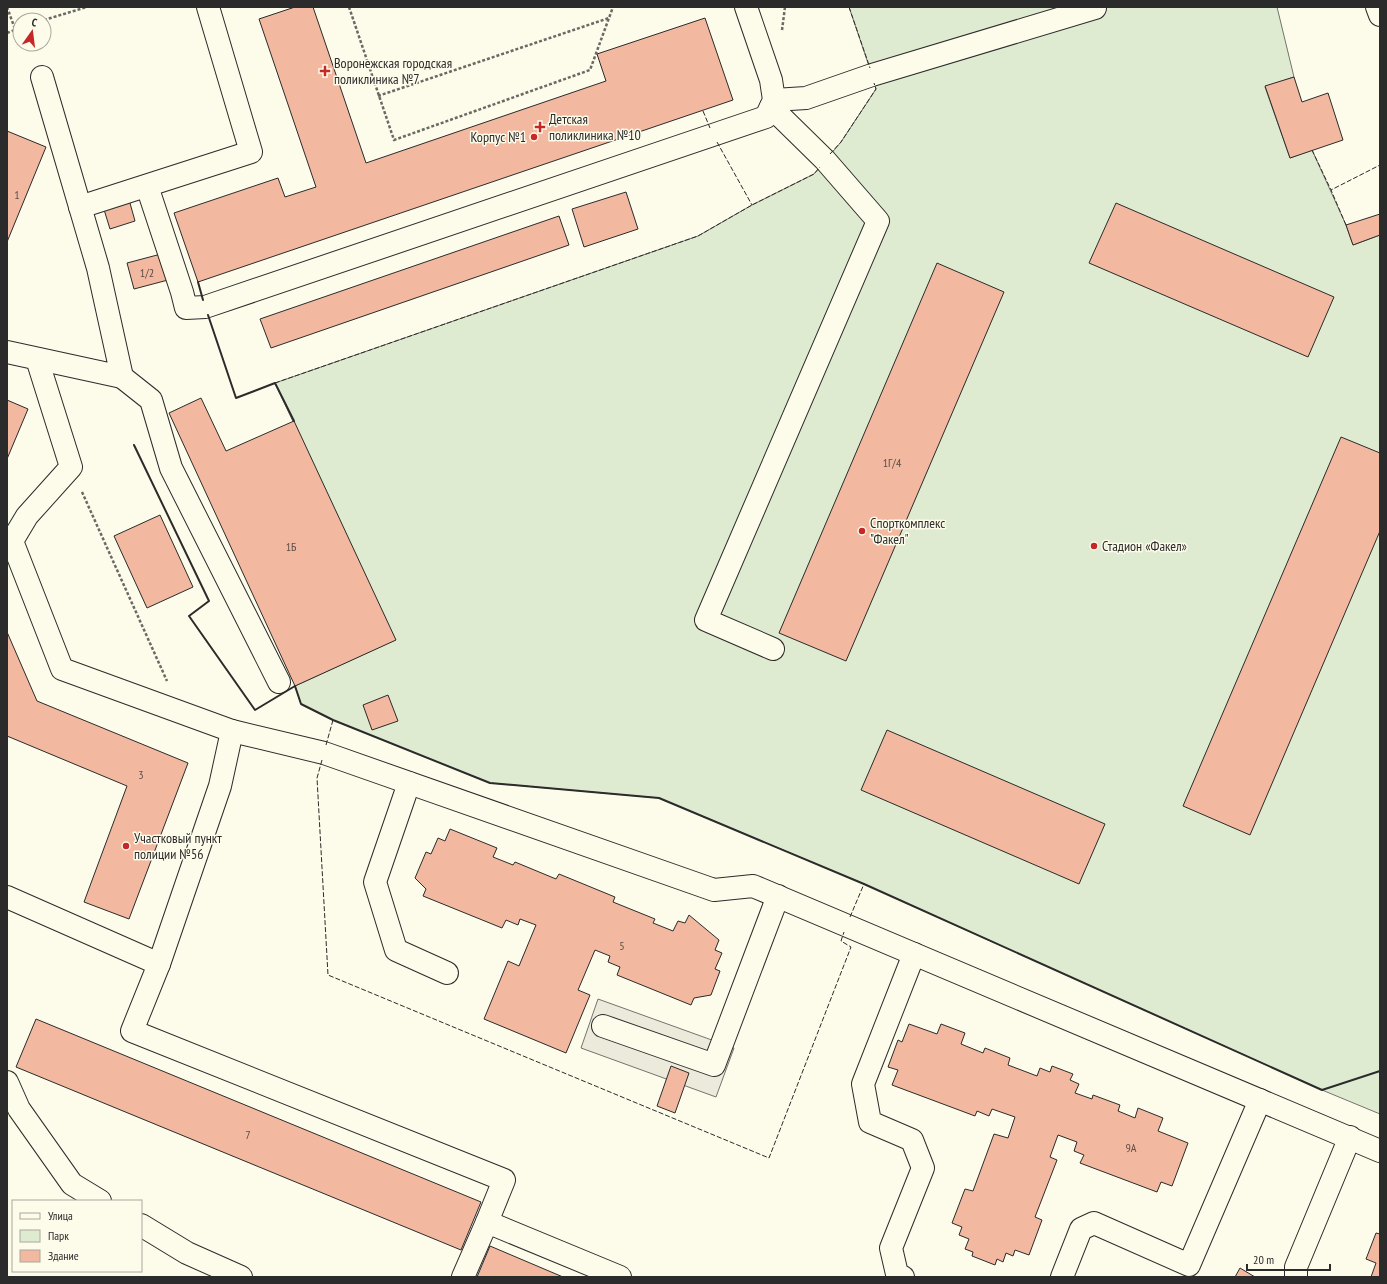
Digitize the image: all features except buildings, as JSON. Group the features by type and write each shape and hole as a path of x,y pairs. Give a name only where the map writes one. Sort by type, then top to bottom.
{"street":[{"path":"80,207 251,152 208,7"},
{"path":"147,186 186,308 205,307 766,117 773,104 771,80 746,7"},
{"path":"1377,7 1380,15"},
{"path":"773,104 806,98 872,75 1095,8"},
{"path":"42,77 98,268 122,377"},
{"path":"773,104 825,160 878,221 706,620 773,649"},
{"path":"7,352 122,377 152,400 171,468 279,682"},
{"path":"36,359 71,467 27,516 12,542 62,670 232,731 324,753 714,890 753,886 1350,1137 1380,1151"},
{"path":"232,731 220,786 159,964 132,1031 504,1180 463,1277"},
{"path":"410,783 376,882 396,950 447,973"},
{"path":"603,1026 714,1065 778,896"},
{"path":"7,897 159,964"},
{"path":"903,1277 897,1274 891,1248 923,1168 912,1140 870,1122 863,1084 914,954"},
{"path":"7,1082 19,1109 72,1184 98,1200"},
{"path":"1062,1277 1081,1229 1094,1223 1189,1265 1260,1100"},
{"path":"1296,1277 1296,1267 1350,1137"},
{"path":"487,1222 620,1277"},
{"path":"142,1226 188,1253 241,1277"}],"path":[{"path":"7,7 12,21"},
{"path":"52,18 87,7"},
{"path":"349,7 394,140 590,70 613,7"},
{"path":"378,96 609,18"},
{"path":"71,467 182,714"}],"green space":[{"name":"Спорткомплекс \"Факел\"","path":"849,7 1277,7 1294,77 1265,87 1290,158 1312,150 1346,225 1353,245 1380,235 1380,1114 1322,1090 864,884 659,798 490,783 333,720 301,704 295,686 395,640 275,383 698,236 752,205 814,174 841,142 876,89"}],"shaded area":[{"path":"598,999 734,1048 716,1097 581,1048"}],"fence":[{"path":"849,7 870,68"},
{"path":"830,154 841,142 876,89 874,83"},
{"path":"703,111 710,128"},
{"path":"717,142 752,205"},
{"path":"1312,150 1331,190"},
{"path":"1346,225 1331,190 1380,165"},
{"path":"275,383 698,236 752,205 814,174 820,167"},
{"path":"326,745 333,720"},
{"path":"322,760 317,778 328,975 769,1158 851,947 841,941 844,932"},
{"path":"850,917 864,884"}],"wall":[{"path":"198,282 203,300"},
{"path":"208,315 236,398 275,383 294,421"},
{"path":"134,445 209,601 189,616 255,710 295,686 301,704 333,720 490,783 659,798 864,884 1322,1090 1380,1071"}],"place":[{"name":"Воронежская городская поликлиника №7","path":"325,71"},
{"name":"Детская поликлиника №10","path":"540,127"},
{"name":"Корпус №1","path":"534,137"},
{"name":"Спорткомплекс \"Факел\"","path":"862,531"},
{"name":"Стадион «Факел»","path":"1094,546"},
{"name":"Участковый пункт полиции №56","path":"126,846"}]}
